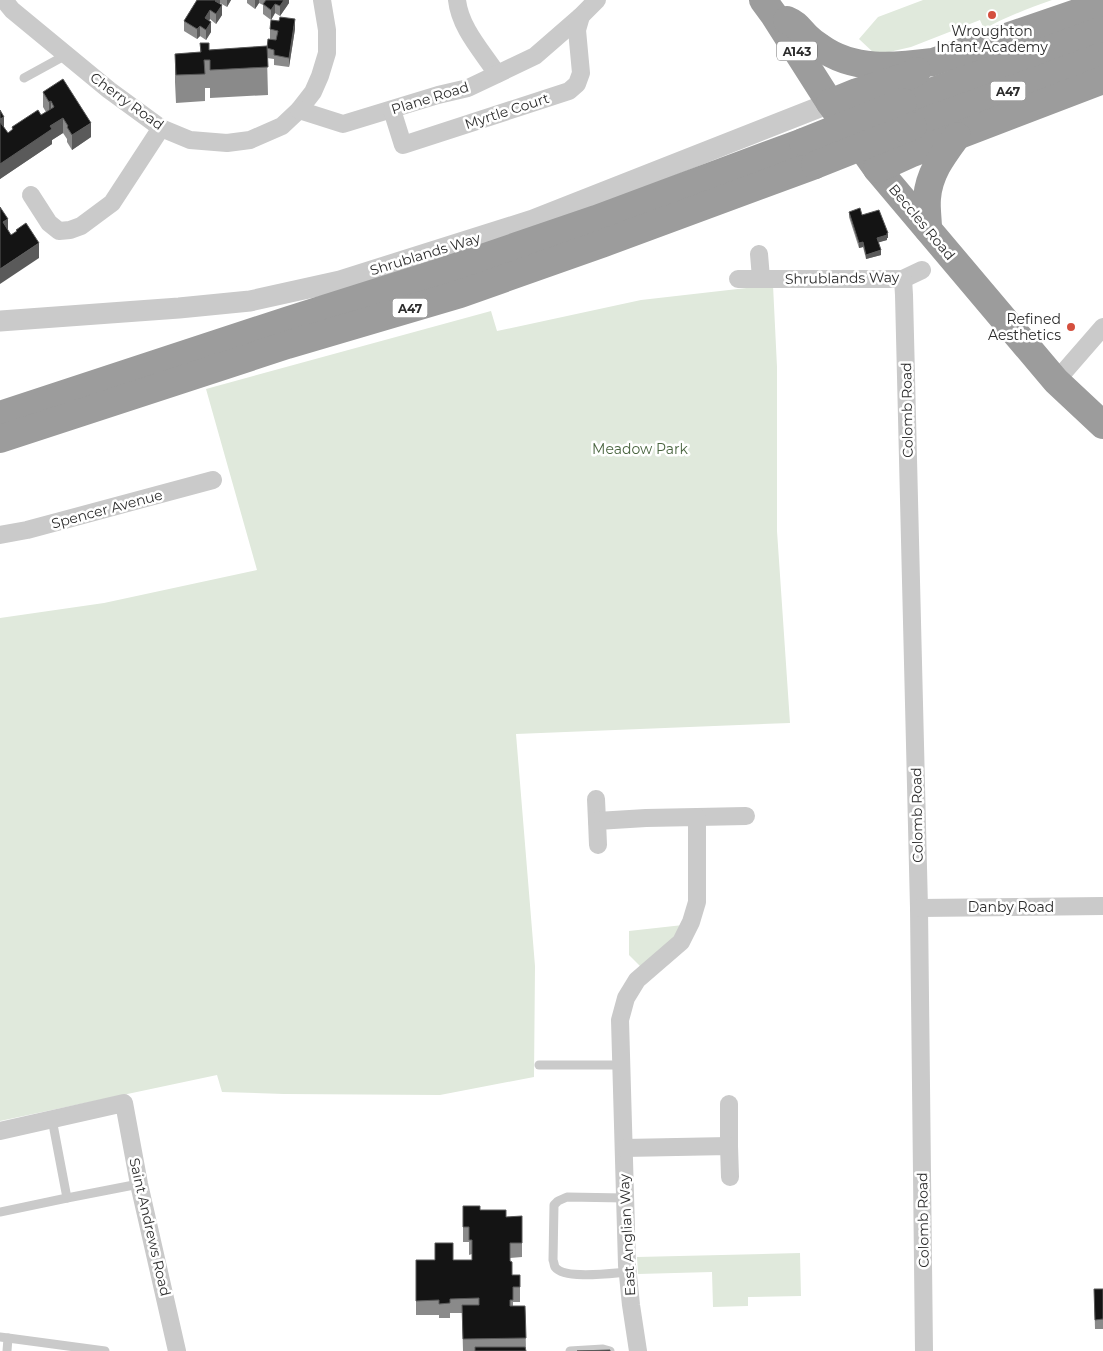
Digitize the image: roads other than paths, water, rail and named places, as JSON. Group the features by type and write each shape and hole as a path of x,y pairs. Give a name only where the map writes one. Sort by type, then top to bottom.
{"highway":[{"path":"830,103 910,75 933,62 1103,4"},
{"path":"768,7 795,23 821,48 846,61 869,65 906,65 933,62"},
{"name":"Beccles Road","path":"768,7 830,103 877,169 1056,381 1103,425"},
{"name":"A47","path":"0,439 278,348 460,294 604,243 1103,30"},
{"name":"A47","path":"908,114 1103,56"},
{"name":"A47","path":"877,169 910,154 1103,80"},
{"path":"928,229 927,198 931,180 939,160 957,136"},
{"name":"A47","path":"0,415 450,269 596,219 809,154"}],"street":[{"name":"Cherry Road","path":"4,0 12,10 109,90 161,128 190,140 227,143 250,140 282,126 299,110 313,92 327,53 327,30 322,0"},
{"path":"457,0 458,10 469,33 497,74"},
{"name":"Plane Road","path":"299,110 343,124 438,95 468,88 535,56 597,0"},
{"name":"Myrtle Court","path":"392,110 403,145 569,90 577,84 581,73 577,30 581,16"},
{"name":"Shrublands Way","path":"0,321 250,301 340,281 534,220 830,103"},
{"path":"31,195 49,223 59,231 81,226 112,203 161,128"},
{"path":"759,254 761,278"},
{"name":"Shrublands Way","path":"738,279 903,279 922,270"},
{"name":"Colomb Road","path":"903,279 919,908 924,1351"},
{"path":"1056,381 1103,327"},
{"name":"Spencer Avenue","path":"0,535 27,530 213,480"},
{"path":"596,800 598,845"},
{"path":"597,821 746,816"},
{"name":"East Anglian Way","path":"638,1351 627,1272 620,1020 626,998 638,980 681,942 691,922 697,902 696,817"},
{"name":"Danby Road","path":"919,908 1103,906"},
{"name":"Saint Andrews Road","path":"52,1119 124,1103 139,1184 177,1351"},
{"path":"729,1104 730,1177"},
{"path":"0,1131 52,1119"},
{"path":"624,1148 729,1146"}],"lane":[{"path":"24,78 66,54"},
{"path":"539,1065 621,1065"},
{"path":"52,1119 67,1198"},
{"path":"0,1212 139,1184"},
{"path":"625,1198 567,1197 558,1201 554,1206 553,1260 556,1268 562,1272 589,1276 627,1272"},
{"path":"7,1351 4,1337 105,1351"},
{"path":"570,1351 603,1349 610,1351"}],"place":[{"name":"Wroughton Infant Academy","path":"992,15"},
{"name":"Refined Aesthetics","path":"1071,327"}],"park label":[{"name":"Meadow Park","path":"640,449"}]}
